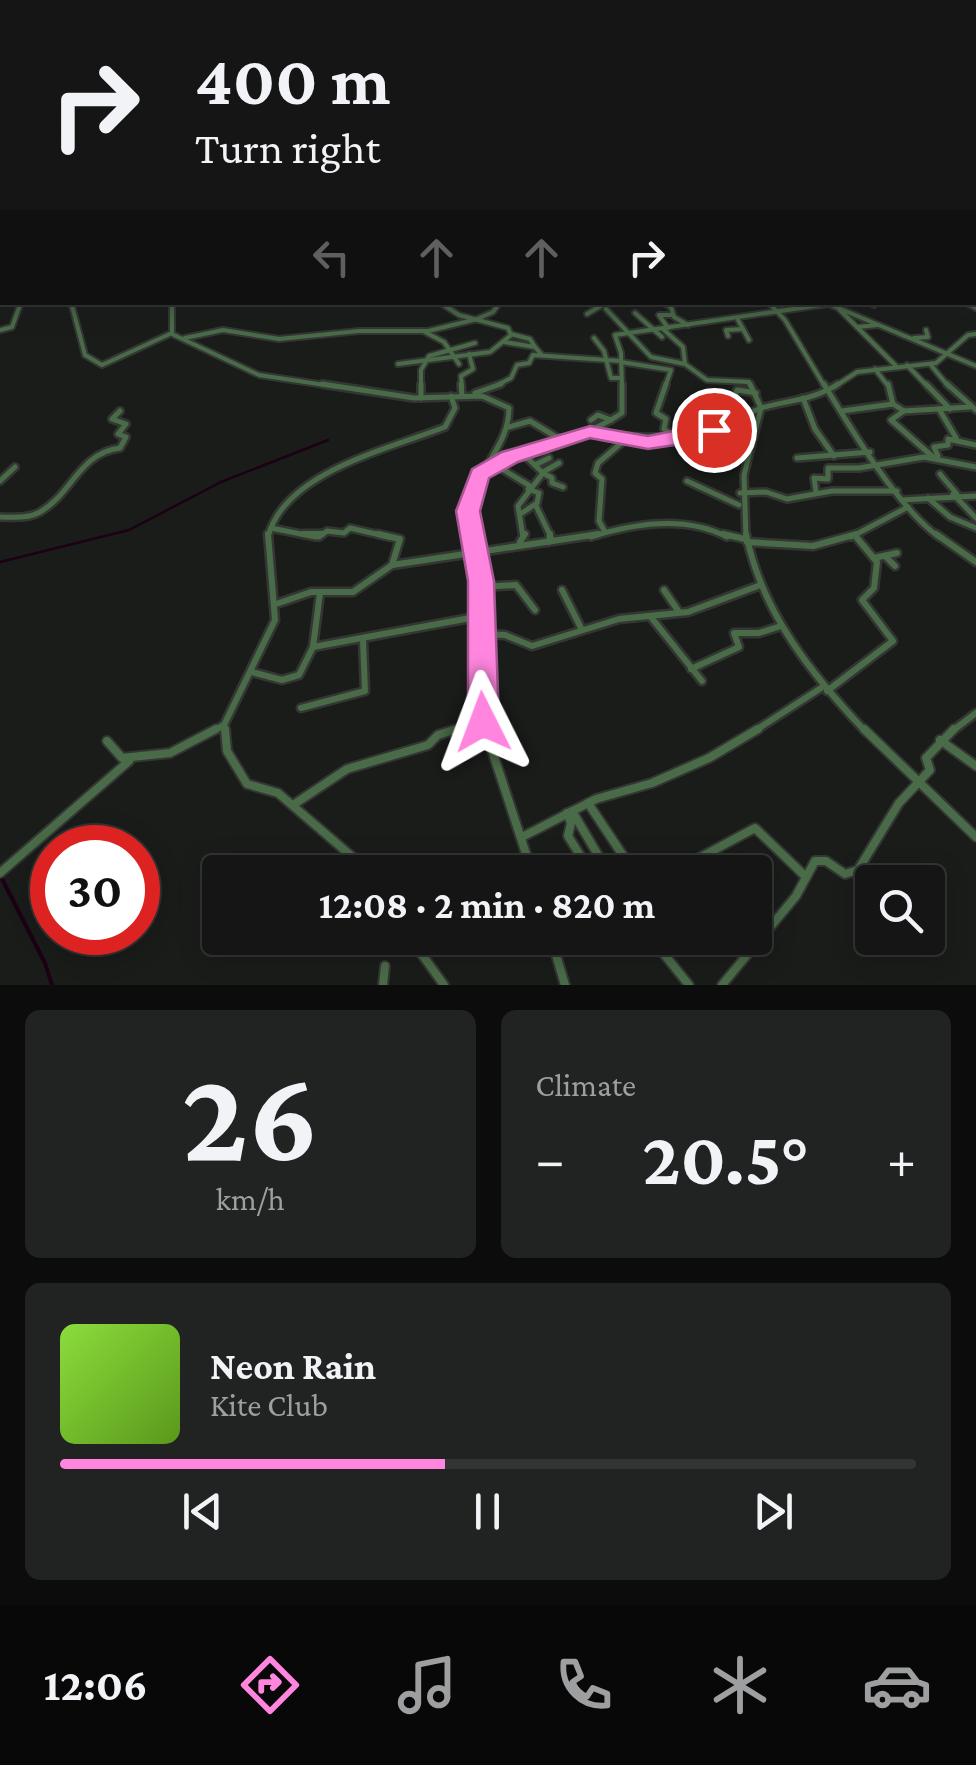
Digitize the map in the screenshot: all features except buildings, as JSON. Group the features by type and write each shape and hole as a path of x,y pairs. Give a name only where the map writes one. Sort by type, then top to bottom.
{"street":[{"path":"0,330 12,328 21,305"},
{"path":"72,305 85,355 102,365 172,333"},
{"path":"172,305 172,333"},
{"path":"443,305 459,316 508,328 511,334 530,340 541,354"},
{"path":"182,338 222,330 280,338 422,331 476,319 493,312 498,305"},
{"path":"668,305 673,315"},
{"path":"771,305 908,508 924,526 976,562"},
{"path":"480,474 522,453 590,432 623,408 620,346 614,336 738,320 742,315 815,305"},
{"path":"831,305 976,366"},
{"path":"587,314 607,306 652,357 685,364 707,380 749,382 760,408 746,453 739,505 759,586 824,690 976,836"},
{"path":"838,308 896,366"},
{"path":"635,313 662,337"},
{"path":"685,364 679,338 659,316 673,315 688,325"},
{"path":"738,320 749,340"},
{"path":"857,327 880,324"},
{"path":"728,336 726,330 743,329"},
{"path":"912,339 928,336 926,330"},
{"path":"422,331 443,341 459,364"},
{"path":"172,333 258,375 422,398 473,395 506,384 515,377 517,365 528,364 530,356 541,354 608,358 670,370 656,413 666,419 664,430 678,438"},
{"path":"398,364 493,351 511,334"},
{"path":"590,432 648,442 711,431 760,408 817,398 852,374 930,364 948,354 968,334 976,334"},
{"path":"594,338 608,358 612,378 620,378"},
{"path":"504,342 535,346"},
{"path":"422,398 419,371 424,361 429,356 475,343"},
{"path":"589,352 594,358"},
{"path":"462,396 460,376 472,369 469,354"},
{"path":"930,364 973,408"},
{"path":"907,365 950,409"},
{"path":"874,370 889,386 893,404"},
{"path":"735,396 737,390 756,393"},
{"path":"473,395 506,404 510,410 508,427 480,474 468,511 481,587 483,722 491,756 527,855"},
{"path":"348,855 293,805 270,789 253,787 242,778 227,751 224,725 276,620 265,556 269,528 276,513 303,485 445,427 455,408 452,396"},
{"path":"802,398 815,429 834,456"},
{"path":"842,411 893,404 904,411"},
{"path":"934,457 892,420 904,411 922,407 973,408"},
{"path":"939,409 956,438"},
{"path":"0,517 28,517 43,511 81,468 103,450 120,448 126,437 118,434 126,424 112,419 120,412"},
{"path":"590,420 598,415 611,420"},
{"path":"508,427 530,421 563,440"},
{"path":"711,431 727,459"},
{"path":"605,532 599,522 602,479 595,473 605,456 626,439"},
{"path":"934,457 938,456 934,447 948,445 948,439 976,445"},
{"path":"797,458 870,452"},
{"path":"522,453 552,478 552,483 563,487"},
{"path":"816,492 814,478 828,479 820,456"},
{"path":"826,468 879,466 934,457 976,467"},
{"path":"535,465 549,458"},
{"path":"518,544 525,534 518,506 543,472 559,463"},
{"path":"494,464 540,493 536,506 550,542"},
{"path":"0,481 15,468"},
{"path":"940,474 976,518"},
{"path":"688,481 739,505"},
{"path":"740,493 766,492 787,500 816,492 897,491"},
{"path":"902,500 955,494 976,496"},
{"path":"928,498 950,517 976,528"},
{"path":"522,513 536,506"},
{"path":"276,604 320,592 353,592 392,566 550,542 630,525 688,522 703,524 730,538 804,548 857,538 908,508"},
{"path":"269,528 318,537 327,531 344,533 350,528 400,539 392,566"},
{"path":"522,837 588,803 709,758 824,690 893,641 862,600 874,588 877,562 857,538"},
{"path":"874,558 897,553"},
{"path":"884,556 895,566"},
{"path":"481,587 516,585 535,610"},
{"path":"483,634 505,635 532,646 582,630 679,612 759,586"},
{"path":"562,590 582,630"},
{"path":"664,590 679,612"},
{"path":"252,672 292,680 306,666 320,592"},
{"path":"312,647 482,616"},
{"path":"650,616 702,681"},
{"path":"691,669 740,646 734,633 759,633 781,626"},
{"path":"302,708 366,689 363,640"},
{"path":"722,985 776,923 815,861 822,859 845,874 858,870 870,845 878,842 883,829 895,817 900,800 930,770 926,756 940,740 976,713"},
{"path":"293,805 347,769 428,745 438,736 483,722"},
{"path":"107,742 122,758 132,760 170,753 224,725"},
{"path":"940,740 976,766"},
{"path":"0,874 132,760"},
{"path":"588,803 623,855"},
{"path":"570,812 570,841 580,855"},
{"path":"570,812 597,855"},
{"path":"705,855 755,828 806,876"},
{"path":"422,955 444,985"},
{"path":"556,955 565,985"},
{"path":"665,955 689,985"},
{"path":"383,985 385,966"}],"waterway":[{"path":"0,562 129,530 221,482 328,440"},
{"path":"0,875 45,963 52,985"}],"route":[{"path":"483,722 481,581 468,511 480,474 501,460 590,432 648,442 714,430"}]}
